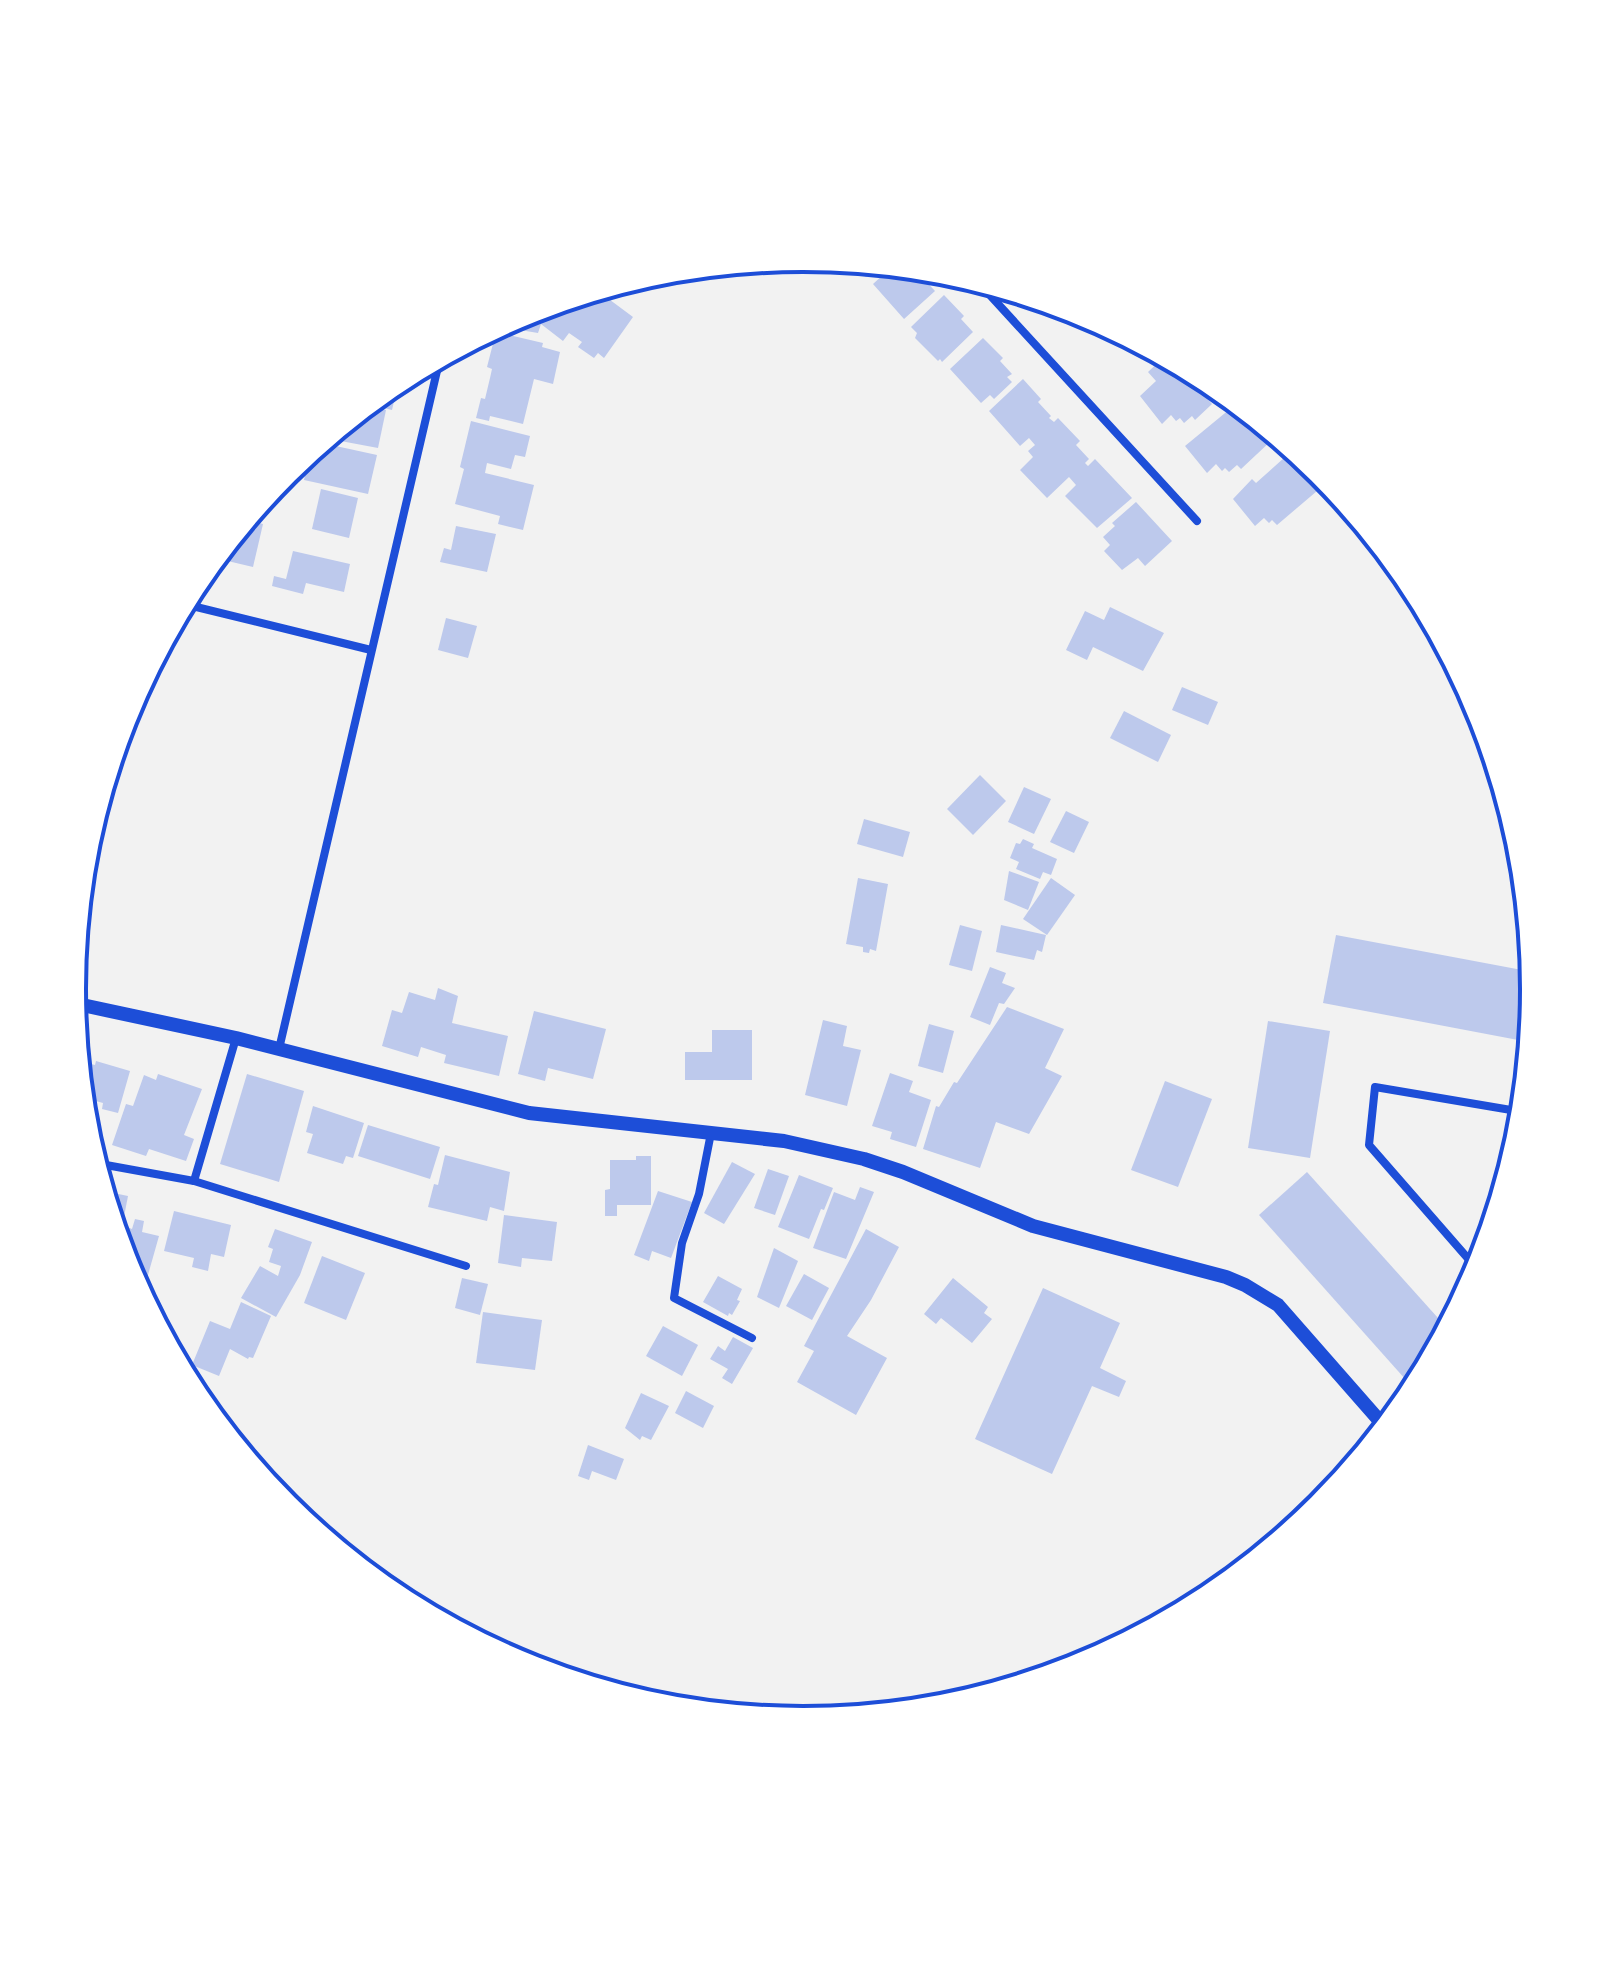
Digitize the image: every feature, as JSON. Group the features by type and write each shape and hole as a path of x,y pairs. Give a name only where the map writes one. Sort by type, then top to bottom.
{"street":[{"path":"998,299 1197,521"},
{"path":"279,1049 436,373"},
{"path":"197,607 371,650"},
{"path":"87,1006 236,1038 529,1113 784,1141 864,1159 1033,1226 1245,1285 1278,1305 1377,1418"},
{"path":"194,1181 236,1038"},
{"path":"1467,1258 1369,1145 1375,1087 1509,1110"},
{"path":"711,1133 699,1194 682,1243 674,1298 752,1338"},
{"path":"108,1165 194,1181 466,1266"}],"building":[{"path":"881,277 897,278 928,283 935,291 904,319 873,284"},
{"path":"944,295 964,316 961,319 973,332 942,362 915,338 917,333 911,327"},
{"path":"608,299 633,317 604,358 598,353 594,358 578,347 582,342 569,333 563,341 541,324 538,333 522,330"},
{"path":"510,335 543,343 542,347 560,352 553,384 534,379 523,424 490,416 489,421 476,418 481,398 485,399 492,369 487,367 493,343"},
{"path":"983,338 1003,358 1000,361 1012,374 1007,377 1012,382 994,399 990,395 981,403 950,369"},
{"path":"1156,365 1201,393 1212,404 1195,420 1192,416 1184,423 1180,418 1176,421 1171,415 1162,424 1140,396 1156,381 1148,372"},
{"path":"1023,379 1041,399 1038,402 1051,416 1049,418 1054,422 1058,418 1080,441 1076,445 1089,459 1085,463 1088,466 1095,459 1132,498 1097,528 1065,496 1076,485 1069,477 1047,498 1020,470 1033,457 1028,451 1035,445 1029,438 1020,446 989,411"},
{"path":"382,409 386,410 378,448 341,441"},
{"path":"1227,411 1268,444 1241,469 1237,465 1229,472 1225,468 1222,471 1216,464 1207,473 1185,446"},
{"path":"471,421 530,436 525,457 515,455 511,469 487,463 485,473 534,485 523,530 498,524 500,516 455,504"},
{"path":"335,446 377,455 368,494 304,480 305,473"},
{"path":"1284,458 1317,491 1277,525 1264,518 1255,526 1233,499 1252,479 1256,483"},
{"path":"321,489 358,498 349,538 312,529"},
{"path":"1136,502 1172,541 1145,566 1138,558 1122,570 1104,551 1110,545 1103,537 1115,526 1112,523"},
{"path":"258,523 263,524 253,567 228,561"},
{"path":"456,526 496,534 487,572 440,562 444,548 451,550"},
{"path":"293,551 350,564 344,592 306,583 303,594 272,586 274,576 286,579"},
{"path":"1110,607 1164,633 1143,671 1093,647 1087,660 1066,650 1085,611 1104,620"},
{"path":"446,618 477,626 468,658 438,650"},
{"path":"1182,687 1218,702 1208,725 1172,710"},
{"path":"1124,711 1171,735 1158,762 1110,738"},
{"path":"980,775 1006,801 973,835 947,809"},
{"path":"1024,787 1051,799 1034,834 1008,822"},
{"path":"1066,811 1089,822 1074,853 1050,842"},
{"path":"864,819 910,832 903,857 857,844"},
{"path":"1023,839 1034,844 1032,848 1057,859 1051,875 1043,872 1040,879 1016,869 1019,862 1010,858 1016,843 1020,844"},
{"path":"1009,871 1039,882 1028,910 1004,900"},
{"path":"858,878 888,884 876,951 870,949 869,953 863,952 863,947 846,944"},
{"path":"1051,878 1075,895 1047,935 1023,919"},
{"path":"960,925 982,931 972,971 949,965"},
{"path":"1001,925 1046,935 1042,952 1037,950 1034,960 996,952"},
{"path":"1336,935 1519,970 1518,1040 1323,1003"},
{"path":"990,967 1006,973 1002,983 1015,988 1004,1004 999,1003 990,1025 970,1017"},
{"path":"438,988 458,996 452,1023 508,1036 499,1076 444,1063 446,1055 421,1047 418,1057 382,1046 392,1010 402,1013 409,992 435,1000"},
{"path":"1007,1007 1064,1029 1045,1068 1062,1076 1029,1134 996,1122 980,1168 923,1149 936,1106 939,1107 954,1082 957,1083"},
{"path":"534,1011 606,1029 593,1079 548,1068 545,1081 518,1074"},
{"path":"823,1020 847,1026 843,1046 861,1050 847,1106 805,1095"},
{"path":"1268,1021 1330,1031 1310,1158 1248,1148"},
{"path":"929,1024 954,1031 943,1073 918,1066"},
{"path":"712,1030 752,1030 752,1080 685,1080 685,1052 712,1052"},
{"path":"96,1061 130,1071 118,1113 102,1109 103,1103 95,1101 92,1083 90,1064 95,1065"},
{"path":"890,1073 913,1081 909,1092 931,1100 916,1147 890,1139 892,1132 872,1126"},
{"path":"158,1074 202,1089 184,1135 194,1139 186,1161 149,1149 146,1156 112,1145 126,1104 133,1106 144,1075 156,1080"},
{"path":"247,1074 304,1091 279,1182 220,1164"},
{"path":"1165,1081 1212,1099 1178,1187 1131,1170"},
{"path":"313,1106 364,1123 353,1158 346,1156 343,1164 307,1153 313,1134 306,1132"},
{"path":"368,1125 440,1147 430,1179 358,1156"},
{"path":"445,1155 510,1172 504,1211 490,1207 487,1221 428,1207 434,1184 438,1185"},
{"path":"636,1156 651,1156 651,1205 617,1205 617,1216 605,1216 605,1190 610,1189 610,1160 636,1160"},
{"path":"732,1162 755,1174 724,1224 704,1213"},
{"path":"768,1169 789,1176 775,1215 754,1208"},
{"path":"1307,1172 1439,1319 1405,1378 1259,1215"},
{"path":"799,1175 833,1188 809,1239 778,1227"},
{"path":"860,1187 874,1192 846,1259 813,1248 834,1192 855,1200"},
{"path":"658,1191 692,1202 671,1258 652,1251 649,1261 634,1255"},
{"path":"116,1193 128,1196 124,1218"},
{"path":"174,1211 231,1225 224,1257 211,1254 208,1271 192,1267 194,1258 164,1251"},
{"path":"504,1215 557,1222 552,1261 522,1258 521,1267 498,1263"},
{"path":"135,1219 144,1221 142,1232 159,1236 147,1277 127,1227 132,1229"},
{"path":"275,1229 312,1242 300,1275 276,1317 241,1298 260,1266 278,1276 281,1266 269,1262 273,1249 268,1247"},
{"path":"866,1229 899,1247 871,1300 847,1336 887,1358 856,1415 797,1382 814,1351 804,1346"},
{"path":"774,1248 798,1261 779,1308 757,1297"},
{"path":"322,1256 365,1273 346,1320 304,1303"},
{"path":"804,1274 829,1288 812,1320 786,1306"},
{"path":"718,1276 742,1289 737,1300 740,1301 732,1315 729,1313 728,1316 703,1302"},
{"path":"462,1278 488,1284 480,1315 455,1308"},
{"path":"953,1278 988,1307 984,1313 992,1319 972,1343 941,1318 936,1324 924,1314"},
{"path":"1043,1288 1120,1323 1100,1368 1126,1381 1119,1397 1092,1386 1052,1474 975,1439"},
{"path":"241,1302 271,1316 253,1358 248,1359 230,1349 219,1376 194,1366 210,1321 230,1329"},
{"path":"483,1312 542,1320 535,1370 476,1363"},
{"path":"663,1326 698,1345 682,1376 646,1356"},
{"path":"733,1337 753,1348 732,1384 722,1378 728,1369 710,1359 718,1346 725,1351"},
{"path":"686,1391 714,1406 703,1428 675,1413"},
{"path":"641,1393 669,1406 651,1440 642,1436 640,1440 625,1428"},
{"path":"588,1445 624,1459 616,1480 592,1471 589,1480 578,1476"}]}
